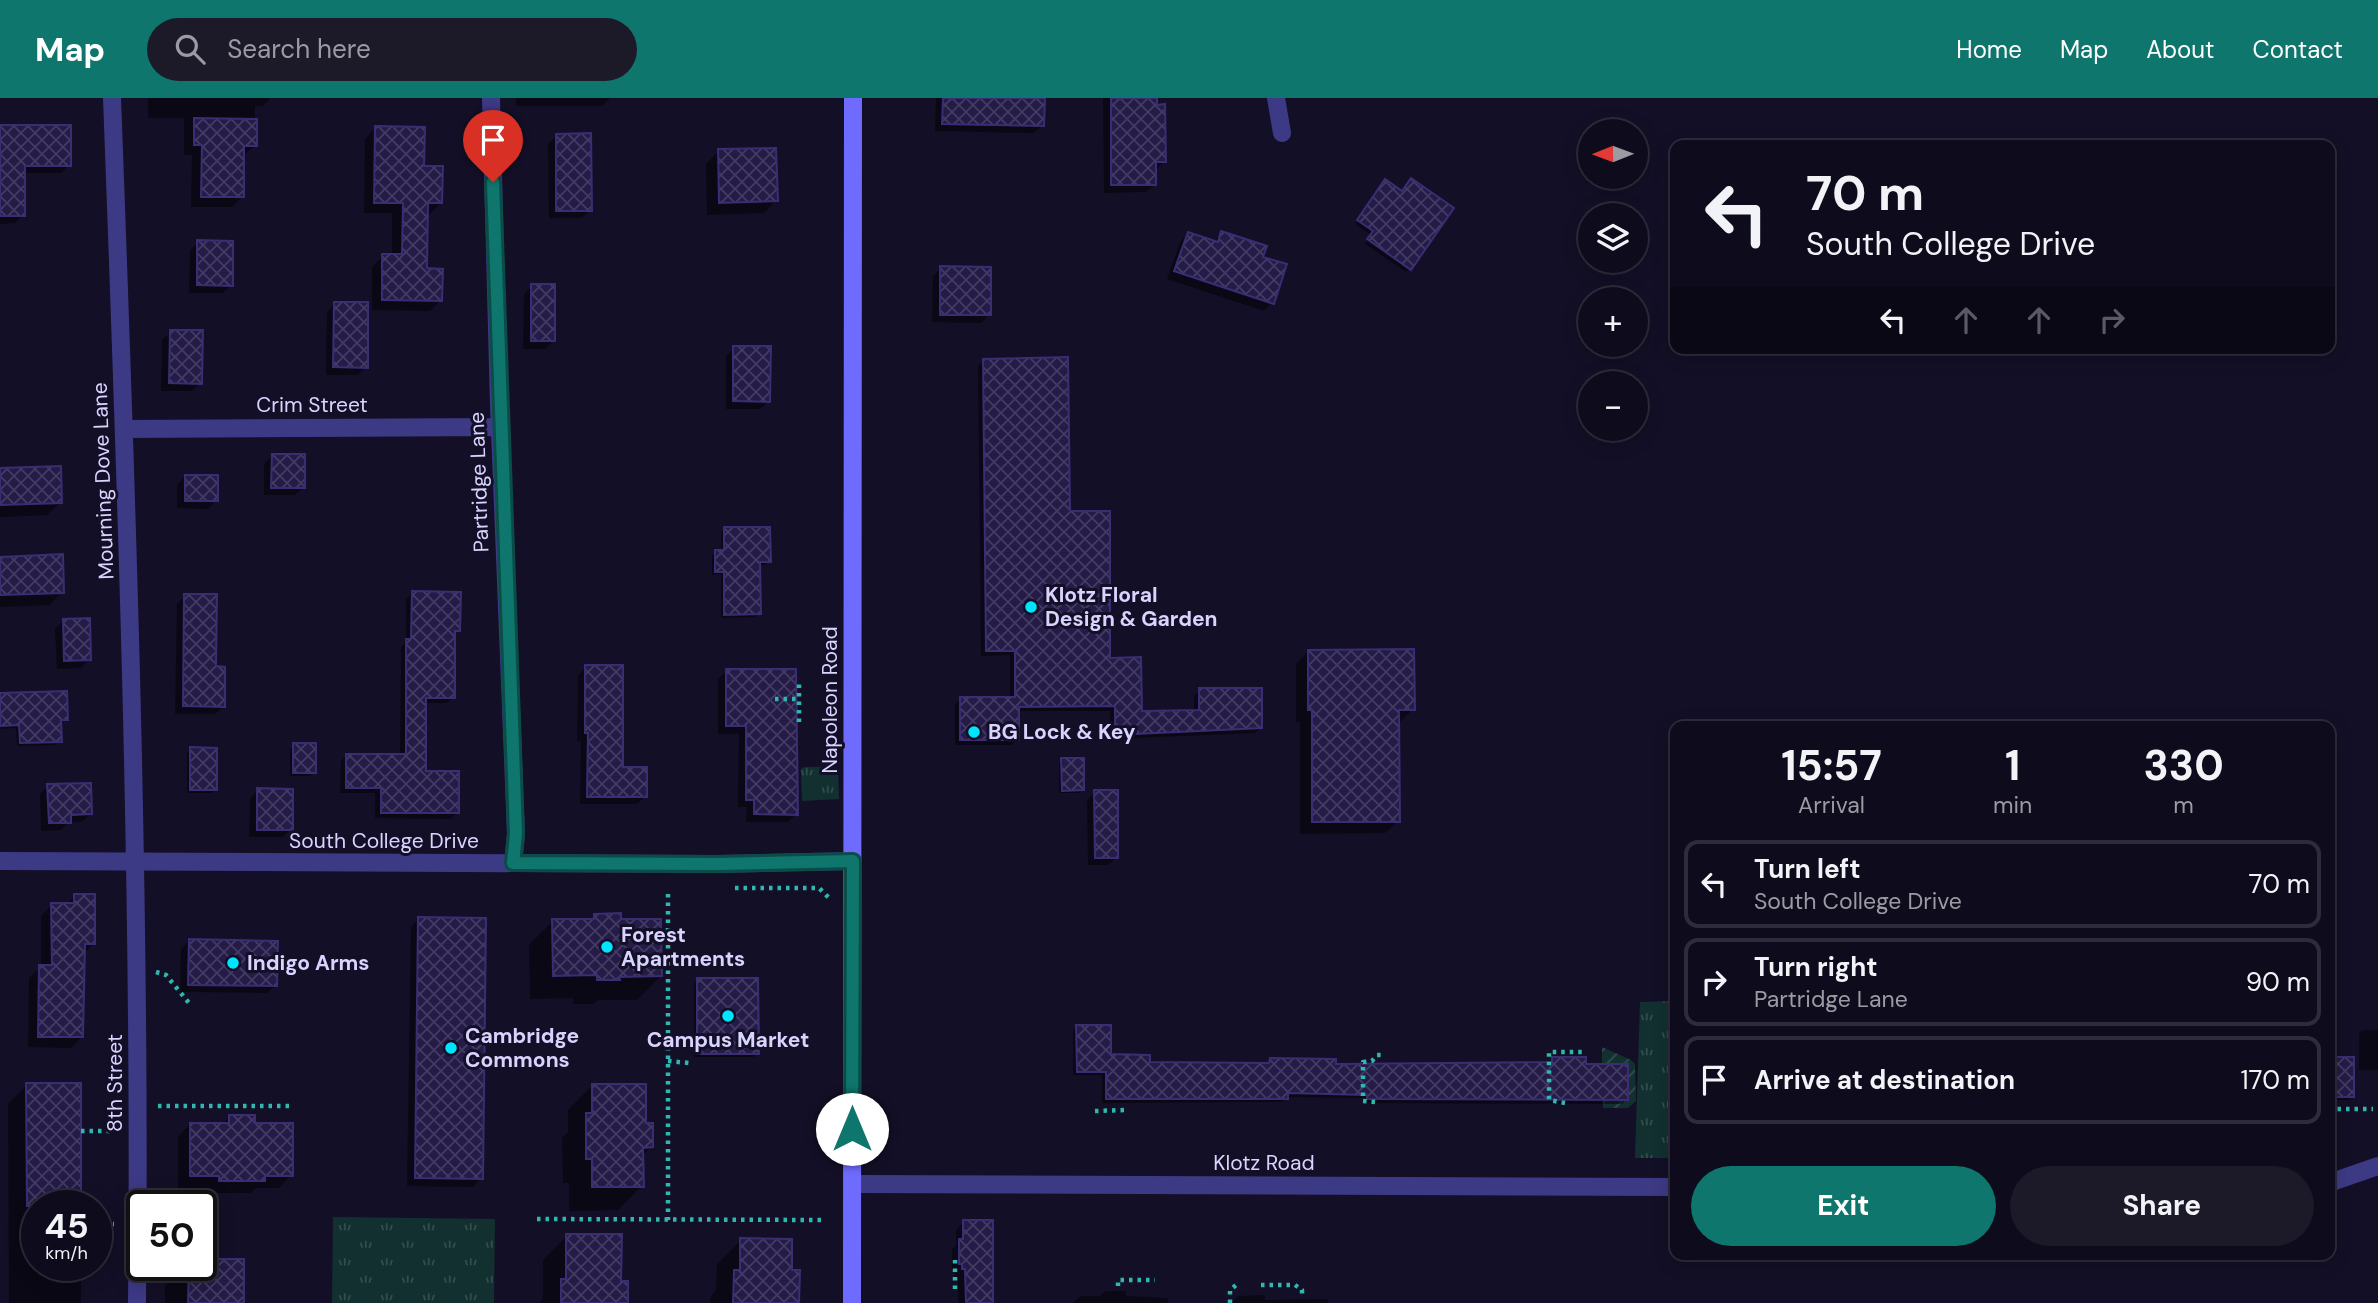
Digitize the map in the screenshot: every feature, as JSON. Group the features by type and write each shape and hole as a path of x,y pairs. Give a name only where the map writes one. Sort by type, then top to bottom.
{"main road":[{"name":"Napoleon Road","path":"852,1303 853,98"}],"street":[{"name":"Mourning Dove Lane","path":"112,98 124,429 134,863"},
{"name":"Partridge Lane","path":"491,98 500,427 516,834 513,863"},
{"path":"1276,98 1282,133"},
{"name":"Crim Street","path":"124,429 500,427"},
{"name":"South College Drive","path":"0,862 718,864 853,861"},
{"name":"8th Street","path":"134,863 138,1070 137,1303"},
{"path":"2335,1181 2378,1166"},
{"name":"Klotz Road","path":"853,1184 1670,1187"}],"path":[{"path":"799,680 799,722"},
{"path":"775,699 799,699"},
{"path":"736,888 819,888 831,900 831,913"},
{"path":"668,894 668,1220"},
{"path":"156,972 166,975 189,1003"},
{"path":"1565,1103 1549,1100 1549,1052 1583,1052"},
{"path":"1375,1102 1363,1101 1363,1062 1372,1061 1377,1055 1382,1055"},
{"path":"668,1061 689,1063"},
{"path":"158,1106 291,1106"},
{"path":"2335,1109 2373,1110"},
{"path":"1095,1111 1126,1110"},
{"path":"81,1131 114,1131"},
{"path":"537,1219 822,1220"},
{"path":"955,1260 955,1293"},
{"path":"1118,1286 1118,1280 1155,1280"},
{"path":"1230,1303 1230,1290 1240,1285"},
{"path":"1261,1285 1295,1285 1301,1290 1302,1298"}],"green space":[{"path":"801,769 838,769 839,799 802,801"},
{"path":"1670,1001 1670,1158 1635,1158 1640,1002"},
{"path":"1602,1047 1635,1064 1636,1101 1628,1108 1603,1108 1603,1100 1628,1100 1628,1064 1602,1064"},
{"path":"333,1217 495,1219 494,1303 332,1303"}],"building":[{"path":"943,98 1045,98 1044,126 942,124"},
{"path":"1111,98 1157,98 1157,105 1165,104 1166,162 1156,162 1156,185 1111,185"},
{"path":"194,118 257,119 257,146 244,146 244,197 201,197 202,145 194,145"},
{"path":"0,125 71,125 71,166 25,166 25,216 0,216"},
{"path":"375,126 425,127 424,166 443,166 442,203 428,203 427,268 443,269 442,301 382,300 382,254 402,254 403,203 374,203"},
{"path":"591,133 592,211 556,211 556,134"},
{"path":"776,148 778,201 719,203 718,149"},
{"path":"1411,178 1454,208 1411,270 1367,239 1373,231 1357,220 1385,179 1402,191"},
{"path":"1221,231 1267,246 1263,257 1287,264 1274,304 1174,271 1188,232 1218,242"},
{"path":"197,240 233,241 233,286 197,285"},
{"path":"940,266 991,267 991,315 940,315"},
{"path":"531,284 555,284 555,341 531,341"},
{"path":"334,302 368,302 368,368 333,367"},
{"path":"170,330 203,330 202,384 169,383"},
{"path":"733,346 771,346 770,402 733,401"},
{"path":"1068,357 1070,511 1110,511 1110,658 1141,657 1142,711 1199,710 1199,688 1262,688 1262,728 1115,735 1115,706 1019,707 1019,740 960,740 960,697 1015,697 1015,651 986,651 983,359"},
{"path":"272,454 305,454 305,488 271,488"},
{"path":"61,466 62,503 0,505 0,468"},
{"path":"185,475 218,475 218,501 185,501"},
{"path":"724,527 770,527 771,562 760,562 761,614 724,615 724,572 715,572 715,550 724,550"},
{"path":"63,554 64,593 0,595 0,557"},
{"path":"412,591 461,592 460,631 455,631 455,698 426,698 426,771 459,771 459,813 381,813 381,788 346,788 346,754 406,754 406,639 411,639"},
{"path":"184,594 217,594 216,666 225,667 225,707 183,706"},
{"path":"90,618 91,660 64,661 63,619"},
{"path":"1414,649 1415,710 1399,710 1400,822 1312,822 1312,710 1308,710 1308,650"},
{"path":"585,665 623,665 623,767 647,767 647,797 587,797"},
{"path":"726,669 796,669 798,815 754,814 754,800 746,800 746,726 726,726"},
{"path":"67,691 68,720 61,720 62,742 20,743 19,725 0,726 0,693"},
{"path":"293,743 316,743 316,773 293,773"},
{"path":"190,747 217,748 217,790 190,790"},
{"path":"1061,758 1084,758 1084,790 1062,791"},
{"path":"91,783 92,814 71,815 71,823 49,823 47,784"},
{"path":"257,788 293,789 293,830 257,830"},
{"path":"1094,790 1118,790 1118,858 1095,858"},
{"path":"74,894 95,894 95,944 85,944 83,1037 38,1037 39,965 52,965 51,903 74,903"},
{"name":"Forest Apartments","path":"621,913 621,919 661,919 662,976 597,980 597,975 553,976 552,919 594,919 594,914"},
{"name":"Cambridge Commons","path":"418,917 486,918 483,1179 415,1178"},
{"name":"Indigo Arms","path":"189,939 278,941 277,986 188,985"},
{"name":"Campus Market","path":"697,978 758,978 759,1054 697,1054"},
{"path":"1076,1025 1111,1025 1111,1054 1150,1055 1150,1062 1269,1063 1270,1058 1336,1059 1336,1064 1552,1062 1552,1057 1586,1057 1586,1064 1628,1064 1628,1100 1367,1099 1367,1095 1288,1093 1288,1099 1106,1099 1106,1072 1077,1072"},
{"path":"2335,1057 2354,1057 2354,1097 2335,1097"},
{"path":"26,1083 81,1083 81,1190 27,1190"},
{"path":"592,1084 646,1084 646,1123 653,1123 653,1147 643,1148 644,1187 592,1187 592,1159 586,1159 586,1113 592,1113"},
{"path":"229,1115 255,1115 255,1123 293,1123 293,1176 265,1176 265,1181 219,1181 219,1176 190,1176 190,1123 229,1123"},
{"path":"963,1220 993,1220 993,1303 966,1303 965,1269 959,1264 959,1239 963,1239"},
{"path":"566,1234 622,1234 621,1281 628,1281 628,1303 561,1303 561,1279 566,1279"},
{"path":"740,1238 792,1239 792,1270 800,1270 799,1303 733,1303 734,1270 740,1270"},
{"path":"217,1259 244,1259 244,1303 188,1303 189,1281 217,1281"}],"place":[{"name":"Klotz Floral Design & Garden","path":"1031,607"},
{"name":"BG Lock & Key","path":"974,732"},
{"name":"Forest Apartments","path":"607,947"},
{"name":"Indigo Arms","path":"233,963"},
{"name":"Campus Market","path":"728,1016"},
{"name":"Cambridge Commons","path":"451,1048"}],"route":[{"path":"493,182 516,834 513,863 718,864 853,861 852,1129"}]}
